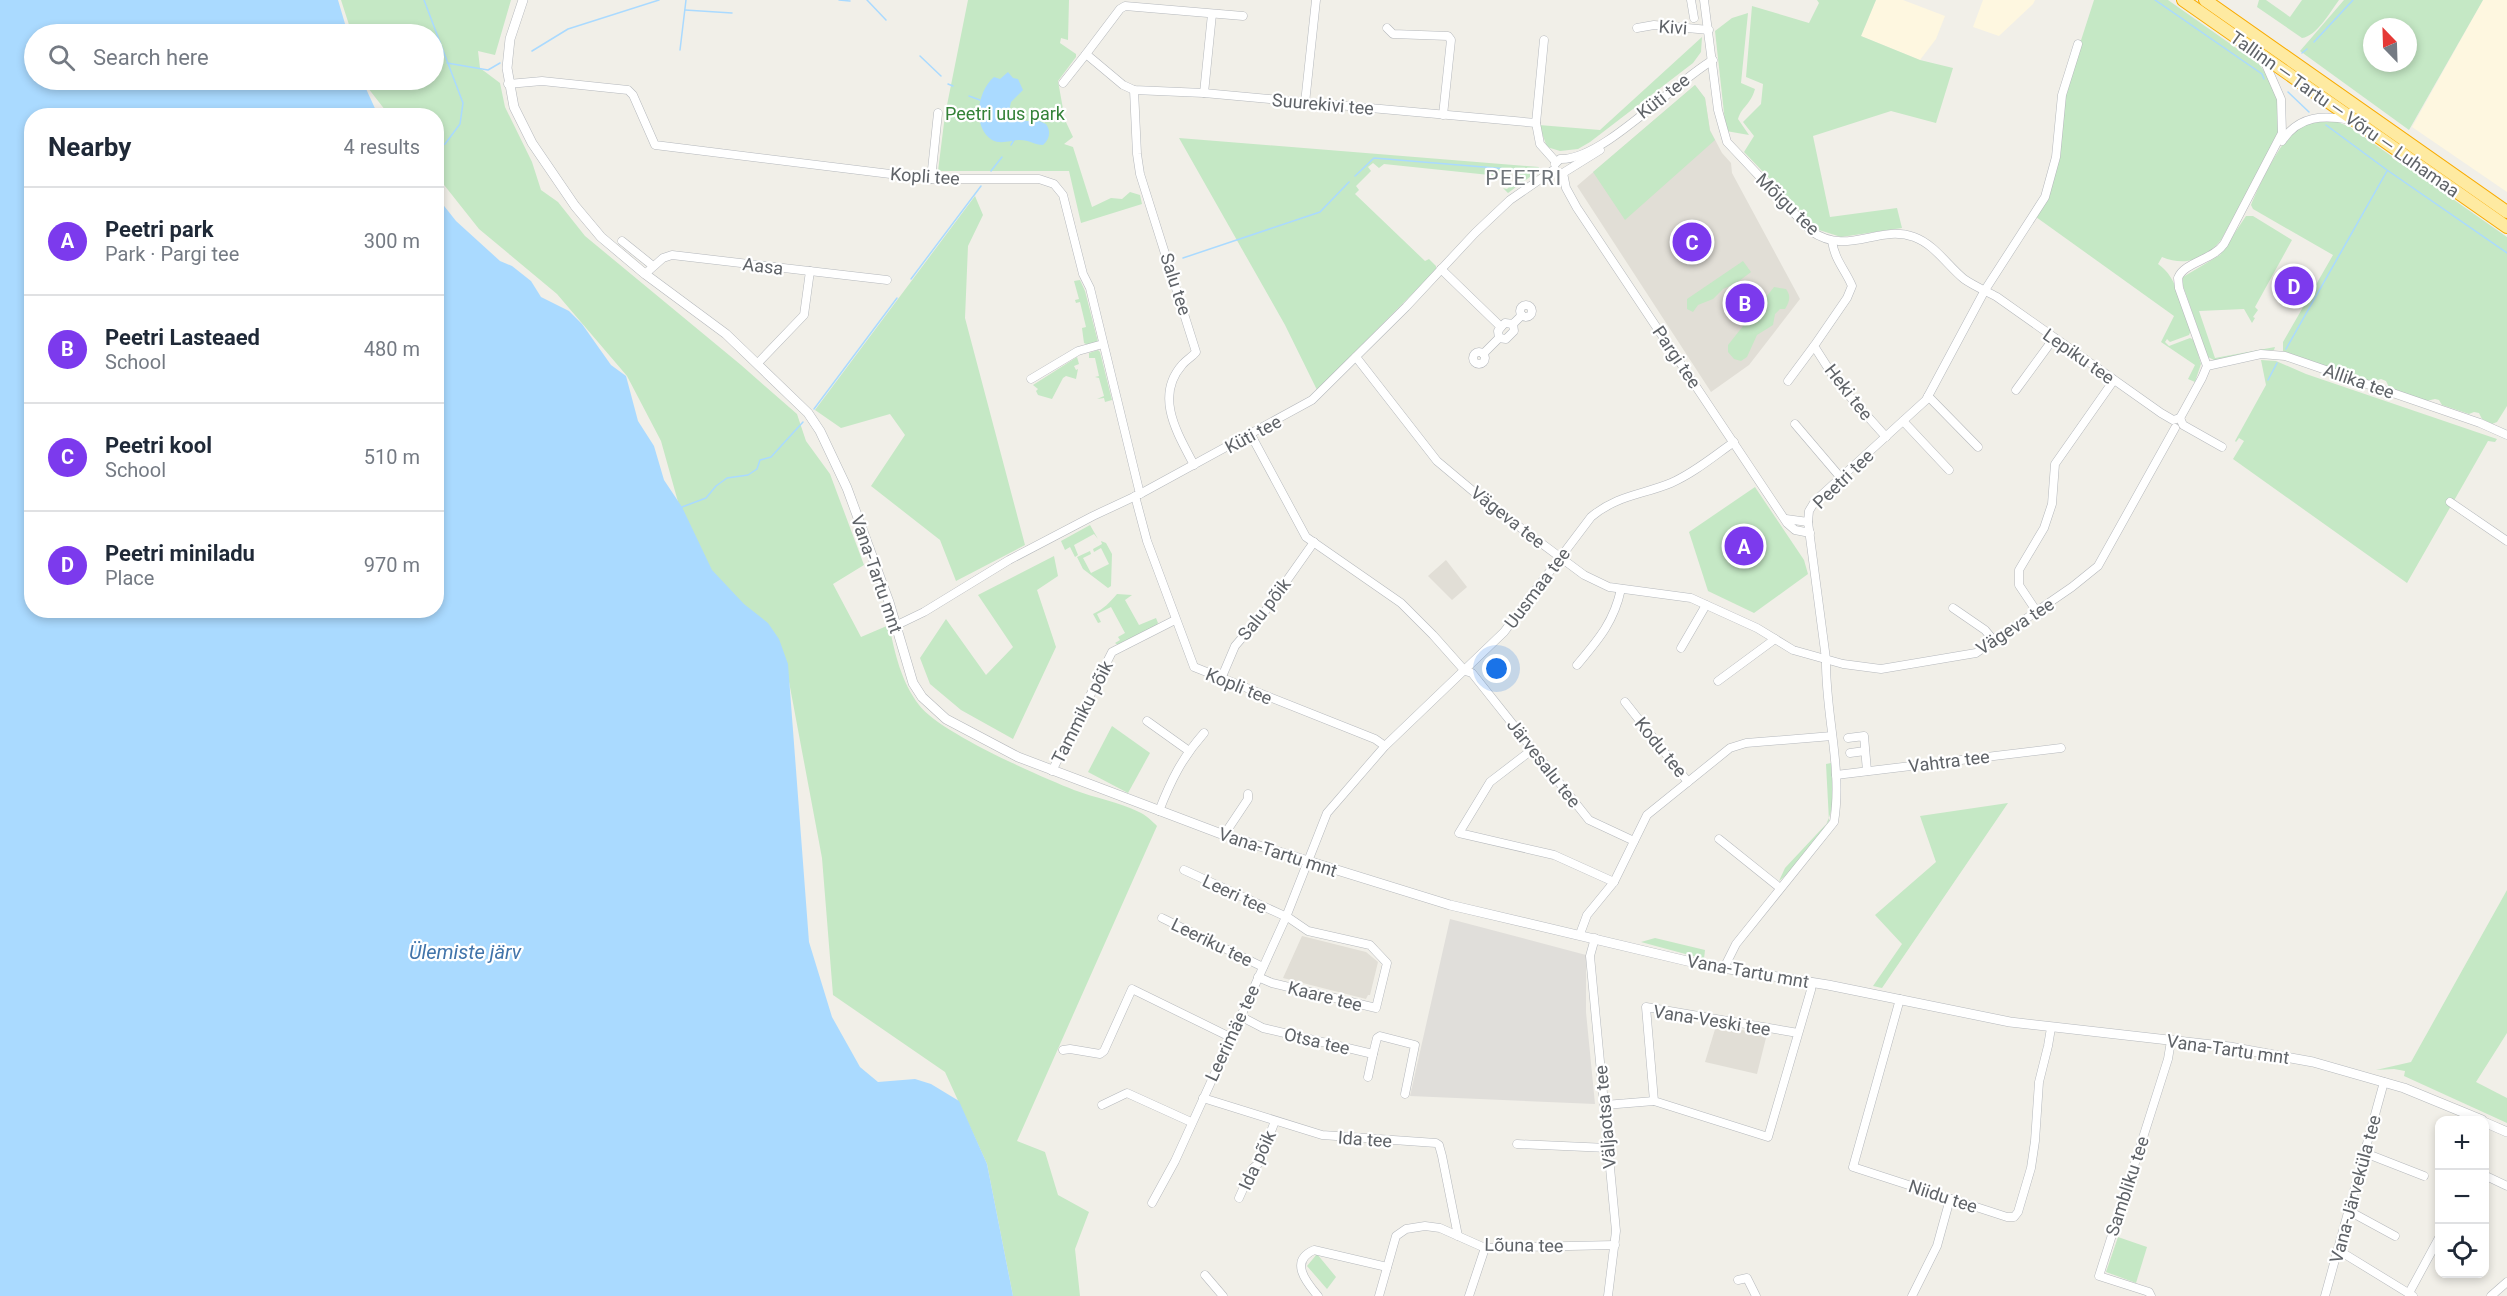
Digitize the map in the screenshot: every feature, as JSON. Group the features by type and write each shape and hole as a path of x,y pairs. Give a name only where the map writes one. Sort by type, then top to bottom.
{"highway":[{"name":"Tallinn — Tartu — Võru — Luhamaa","path":"2182,0 2507,227"},
{"name":"Tallinn — Tartu — Võru — Luhamaa","path":"2205,0 2507,212"}],"street":[{"name":"Vana-Tartu mnt","path":"523,0 509,48 508,84 519,120 574,206 601,237 645,274 726,334 795,400 820,430 847,488 897,625 913,683 932,708 976,736 1052,771 1224,835 1450,905 1724,968 1812,982 2050,1028 2256,1051 2313,1062 2384,1082 2471,1116"},
{"path":"1305,103 1316,0"},
{"path":"1691,0 1694,18"},
{"name":"Mõigu tee","path":"1704,0 1718,110 1727,142 1811,231 1832,241 1854,242 1897,234 1915,237 1927,244 1962,277 1985,290"},
{"path":"1063,83 1120,9 1125,6 1243,16"},
{"path":"1204,93 1212,14"},
{"name":"Kivi","path":"1637,28 1654,25 1708,30"},
{"path":"1387,28 1393,34 1448,36 1451,40 1443,115"},
{"path":"1544,40 1536,123 1540,144 1562,167"},
{"name":"Peetri tee","path":"1724,968 1736,944 1834,822 1837,802 1836,775 1826,659 1808,522 1809,511 1815,501 1903,422 1928,396 1985,290 2048,190 2056,157 2062,95 2078,44"},
{"path":"1086,54 1123,85 1134,90"},
{"path":"2262,56 2283,107 2282,133 2266,168"},
{"name":"Küti tee","path":"897,625 915,617 1055,535 1138,495 1312,400 1510,200 1562,167 1594,155 1616,134 1713,60"},
{"name":"Kopli tee","path":"508,84 542,81 628,90 633,94 655,145 931,179 1039,179 1050,181 1058,187 1063,195 1103,344 1147,541 1191,663 1204,673 1375,739 1385,746"},
{"name":"Suurekivi tee","path":"1134,90 1204,93 1536,123"},
{"name":"Salu tee","path":"1134,90 1140,174 1180,294 1196,352 1183,364 1175,376 1170,392 1169,407 1173,425 1194,465"},
{"path":"931,179 938,113"},
{"path":"2206,366 2179,288 2178,278 2185,269 2219,252 2266,168 2291,130 2309,119 2326,116 2355,121"},
{"name":"Pargi tee","path":"1562,167 1566,188 1577,207 1786,519"},
{"path":"622,241 653,266"},
{"name":"Heki tee","path":"1788,381 1847,298 1852,286 1835,258 1832,241"},
{"name":"Aasa","path":"645,274 663,258 672,255 887,280"},
{"path":"1441,269 1501,327"},
{"path":"758,363 804,315 810,271"},
{"name":"Lepiku tee","path":"1985,290 2178,423 2222,447"},
{"path":"1513,324 1522,315"},
{"path":"1499,338 1498,331 1505,323 1513,324"},
{"path":"1499,338 1506,339 1514,331 1513,324"},
{"path":"1483,354 1499,338"},
{"path":"2016,390 2054,338"},
{"path":"1031,379 1078,351 1103,344"},
{"name":"Heki tee","path":"1814,346 1837,382 1886,437"},
{"name":"Allika tee","path":"2206,366 2261,354 2285,356 2480,423 2507,435"},
{"name":"Vägeva tee","path":"1356,357 1437,461 1486,502 1597,583 1620,589 1691,598 1757,628 1793,650 1843,664 1882,669 1970,655 1995,642 2098,566 2178,423 2206,366"},
{"path":"2037,612 2019,585 2019,570 2044,528 2052,504 2055,464 2114,380"},
{"path":"1928,396 1978,447"},
{"path":"1903,422 1949,470"},
{"path":"1795,424 1841,478"},
{"path":"1251,435 1303,533 1401,603 1434,634 1465,670"},
{"name":"Uusmaa tee","path":"1309,862 1327,813 1385,746 1505,630 1587,521 1604,507 1622,497 1673,482 1734,442"},
{"path":"2450,502 2507,541"},
{"path":"1786,519 1808,522"},
{"path":"1786,519 1792,528 1810,533"},
{"name":"Salu põik","path":"1221,679 1235,645 1266,610 1314,542"},
{"path":"1577,665 1605,631 1615,613 1620,589"},
{"path":"1681,648 1706,605"},
{"path":"1953,608 1985,630 1995,642"},
{"name":"Tammiku põik","path":"1052,771 1112,652 1175,620"},
{"path":"1718,681 1775,639"},
{"name":"Järvesalu tee","path":"1465,670 1472,674 1589,820 1634,841"},
{"name":"Kodu tee","path":"1625,702 1688,782 1736,745 1832,736"},
{"path":"1147,721 1189,751"},
{"path":"1159,811 1170,781 1189,751 1204,733"},
{"path":"1848,738 1864,736 1867,771"},
{"name":"Vahtra tee","path":"1836,775 2061,748"},
{"path":"1533,749 1490,782 1459,833 1554,855 1614,882"},
{"path":"1850,753 1865,751"},
{"path":"1580,934 1587,915 1614,882 1647,815 1688,782"},
{"path":"1224,835 1248,799 1248,794"},
{"path":"1719,839 1780,888"},
{"name":"Leerimäe tee","path":"1152,1203 1175,1161 1309,862"},
{"name":"Leeri tee","path":"1184,870 1286,917"},
{"name":"Kaare tee","path":"1258,976 1272,983 1376,1008 1386,963 1379,953 1370,945 1308,931 1286,917"},
{"name":"Leeriku tee","path":"1162,918 1263,967"},
{"name":"Väljaotsa tee","path":"1595,938 1590,956 1616,1231 1608,1296"},
{"name":"Vana-Veski tee","path":"1605,1105 1654,1101 1768,1137 1812,982"},
{"path":"1063,1050 1100,1054 1104,1051 1132,990 1230,1037"},
{"name":"Niidu tee","path":"1900,999 1853,1167 2007,1217 2014,1217 2018,1212 2031,1168 2039,1082 2050,1028"},
{"name":"Vana-Veski tee","path":"1654,1101 1646,1007 1798,1033"},
{"name":"Otsa tee","path":"1240,1016 1263,1028 1373,1054 1368,1077"},
{"path":"1373,1054 1377,1038 1380,1036 1415,1045 1405,1094"},
{"name":"Sambliku tee","path":"2151,1296 2149,1292 2099,1276 2168,1061 2171,1041"},
{"name":"Vana-Järveküla tee","path":"2325,1296 2384,1082"},
{"path":"1102,1105 1127,1093 1191,1122"},
{"name":"Ida tee","path":"1203,1098 1275,1122 1335,1137 1436,1143 1439,1145 1442,1156 1458,1236"},
{"name":"Ida põik","path":"1239,1198 1252,1169 1259,1163 1275,1122"},
{"name":"Vana-Tartu mnt","path":"2489,1124 2507,1132"},
{"path":"1517,1144 1608,1148"},
{"path":"2365,1153 2424,1176"},
{"path":"2489,1177 2507,1186"},
{"path":"1912,1296 1937,1246 1950,1199"},
{"path":"2349,1210 2395,1236"},
{"name":"Lõuna tee","path":"1387,1267 1396,1236 1414,1227 1433,1227 1485,1248 1615,1245"},
{"path":"2338,1250 2411,1294 2435,1244"},
{"path":"1469,1296 1485,1248"},
{"path":"1318,1296 1300,1271 1304,1258 1314,1250 1387,1267 1378,1296"},
{"path":"1205,1275 1223,1296"},
{"path":"1738,1280 1747,1278 1756,1296"},
{"path":"2491,1296 2507,1282"}],"shaded area":[{"path":"1876,0 1903,0 1945,16 1936,39 1920,60 1861,36"},
{"path":"1983,0 2035,0 1999,36 1973,27"},
{"path":"2483,0 2507,0 2507,192 2412,127"},
{"path":"1695,85 1705,98 1710,130 1722,153 1731,163 1732,173 1800,299 1749,365 1711,392 1577,186"},
{"path":"1446,560 1467,587 1452,600 1428,576"},
{"path":"1450,919 1586,955 1586,1012 1595,1104 1410,1096"},
{"path":"1302,936 1366,952 1378,962 1370,995 1366,999 1283,978"},
{"path":"1716,1026 1767,1034 1757,1074 1705,1062"}],"green space":[{"path":"341,0 511,0 495,55 478,51 480,68 500,83 505,107 532,162 541,190 558,202 585,236 797,414 806,441 830,474 864,565 833,584 861,637 889,625 900,667 913,696 930,716 947,728 991,753 1038,775 1139,812 1157,826 1017,1141 1045,1152 1058,1195 1089,1212 1075,1249 1080,1296 1013,1296 987,1164 945,1072 833,995 822,858 784,655 694,559 661,441 627,376 557,294 479,229 444,185 444,108 384,108 370,90 444,90 444,24 349,24"},
{"name":"Peetri uus park","path":"968,0 1069,0 1068,40 1061,38 1060,43 1076,54 1076,57 1058,81 1065,120 1073,137 1064,144 1073,147 1092,207 1111,198 1122,199 1130,192 1140,195 1142,204 1081,223 1069,171 938,171 945,115"},
{"path":"1817,0 1876,0 1861,36 1920,60 1953,68 1936,123 1891,111 1813,136 1830,217 1897,208 1902,228 1841,237 1819,230 1744,152 1754,136 1743,122 1761,104 1763,84 1746,77 1752,6 1809,23 1819,3"},
{"path":"2094,0 2168,0 2259,64 2269,78 2280,105 2280,132 2221,240 2215,247 2195,259 2179,261 2162,257 2158,264 2175,285 2191,330 2189,335 2170,342 2167,339 2165,342 2169,346 2190,338 2194,340 2201,364 2195,382 2188,379 2195,365 2161,342 2174,316 2036,217 2052,187 2066,87"},
{"path":"2259,0 2266,0 2290,17 2302,0 2339,0 2318,28 2302,38 2257,7"},
{"path":"2344,0 2483,0 2409,130 2300,51"},
{"path":"1748,13 1741,83 1755,89 1738,119 1749,135 1726,131 1715,31 1732,18"},
{"path":"1702,37 1701,52 1693,63 1590,142 1578,149 1560,151 1547,147 1539,125 1600,130"},
{"path":"1695,85 1705,98 1710,131 1715,140 1625,220 1593,172"},
{"path":"2333,120 2350,127 2507,237 2507,406 2497,422 2492,424 2482,419 2479,413 2469,414 2442,405 2439,400 2426,401 2389,387 2386,381 2381,379 2372,382 2283,351 2283,342 2333,255 2253,209 2251,205 2271,164 2290,135 2306,124"},
{"path":"1179,138 1539,167 1538,171 1508,193 1503,188 1507,189 1515,181 1513,178 1517,174 1514,171 1511,174 1505,171 1499,176 1384,164 1379,168 1373,163 1368,167 1371,171 1356,186 1359,190 1355,194 1425,261 1429,259 1436,266 1436,270 1317,390 1285,325"},
{"path":"975,196 983,215 968,246 965,318 1025,545 956,581 940,540 871,486 905,435 890,414 841,428 815,410"},
{"path":"2246,216 2253,216 2292,240 2255,307 2258,310 2253,317 2255,318 2252,323 2244,309 2199,311 2215,358 2275,347 2274,350 2216,361 2208,357 2182,283 2183,277 2220,255"},
{"path":"1743,261 1751,272 1735,284 1723,289 1713,299 1698,305 1693,312 1687,309 1687,299"},
{"path":"1080,280 1098,342 1088,345 1084,343 1082,328 1086,327 1080,302 1076,303 1075,300 1079,299 1074,281"},
{"path":"1774,287 1786,289 1789,296 1787,306 1775,314 1773,325 1757,335 1747,357 1741,361 1734,359 1728,352 1728,345"},
{"path":"1098,350 1112,400 1105,402 1104,398 1097,399 1104,396 1099,378 1095,377 1099,376 1095,358 1089,358 1089,353"},
{"path":"1077,357 1079,364 1074,366 1076,370 1078,369 1076,379 1066,376 1063,378 1052,399 1038,395 1036,391 1038,389 1033,385"},
{"path":"2261,360 2276,361 2306,374 2497,439 2495,442 2488,441 2407,583 2233,459 2244,441 2239,438 2235,441 2266,385"},
{"path":"1755,487 1804,560 1808,574 1754,613 1708,591 1689,532"},
{"path":"1090,525 1098,539 1094,534 1074,545 1078,555 1075,557 1070,547 1065,550 1061,541"},
{"path":"1101,541 1106,543 1112,554 1111,586 1108,588 1083,569 1077,557 1090,551 1091,554 1083,558 1091,573 1109,564 1101,548 1094,552 1093,549 1102,544"},
{"path":"1054,556 1058,576 1037,590 1056,647 1013,739 961,710 930,684 920,658 946,619 986,675 1013,647 978,595"},
{"path":"1117,594 1132,595 1125,600 1139,625 1156,618 1158,623 1118,645 1115,643 1120,640 1118,637 1125,633 1111,607 1097,614 1101,622 1098,623 1093,614 1104,608"},
{"path":"1112,726 1150,753 1128,793 1088,772"},
{"path":"1831,763 1833,792 1829,818 1826,764"},
{"path":"2008,803 1882,988 1873,986 1902,944 1875,915 1936,862 1920,816"},
{"path":"1826,824 1815,841 1779,881 1785,868"},
{"path":"2507,890 2507,1033 2476,1082 2507,1098 2507,1123 2404,1076 2405,1071 2376,1070 2411,1062"},
{"path":"1655,938 1705,950 1704,959 1641,942"},
{"path":"2118,1237 2147,1247 2136,1283 2106,1272"},
{"path":"1317,1254 1336,1277 1327,1289 1307,1266"}],"water":[{"name":"Ülemiste järv","path":"0,0 338,0 345,24 24,24 24,90 367,90 375,108 24,108 24,618 444,618 444,206 456,221 500,261 512,266 531,281 541,297 569,311 582,324 611,365 626,376 638,421 654,446 664,480 682,507 712,570 744,604 768,623 779,639 788,664 809,942 832,1017 860,1067 878,1082 915,1079 931,1084 959,1101 987,1164 1013,1296 0,1296"},
{"path":"1008,72 1013,78 1018,79 1023,90 1011,102 1008,116 1014,121 1039,121 1046,124 1049,135 1043,145 1023,140 995,141 985,134 981,126 979,108 984,90 994,77 1000,79"}],"waterway":[{"path":"424,0 433,24"},
{"path":"532,51 568,29 659,0"},
{"path":"680,50 686,0"},
{"path":"839,0 850,1"},
{"path":"867,0 886,20"},
{"path":"2155,0 2262,74 2264,79"},
{"path":"2314,42 2353,0"},
{"path":"685,10 732,13"},
{"path":"2302,53 2307,49"},
{"path":"444,53 463,103 460,124 444,144"},
{"path":"920,56 941,76"},
{"path":"447,63 488,70 500,63"},
{"path":"948,84 953,86"},
{"path":"2288,92 2309,112"},
{"path":"969,96 980,100"},
{"path":"2326,125 2507,253"},
{"path":"1011,145 1014,140"},
{"path":"991,171 1002,157"},
{"path":"1355,176 1374,158 1532,171"},
{"path":"2286,349 2387,171"},
{"path":"1183,258 1320,212 1349,182"},
{"path":"911,279 981,186"},
{"path":"814,409 897,298"},
{"path":"2268,380 2277,363"},
{"path":"682,507 706,498 727,478 748,475 757,469 760,460 771,457 803,422"}],"place":[{"name":"Peetri kool","path":"1692,242"},
{"name":"Peetri miniladu","path":"2294,286"},
{"name":"Peetri Lasteaed","path":"1745,303"},
{"name":"Peetri park","path":"1744,546"}],"district":[{"name":"PEETRI","path":"1524,178"}]}
